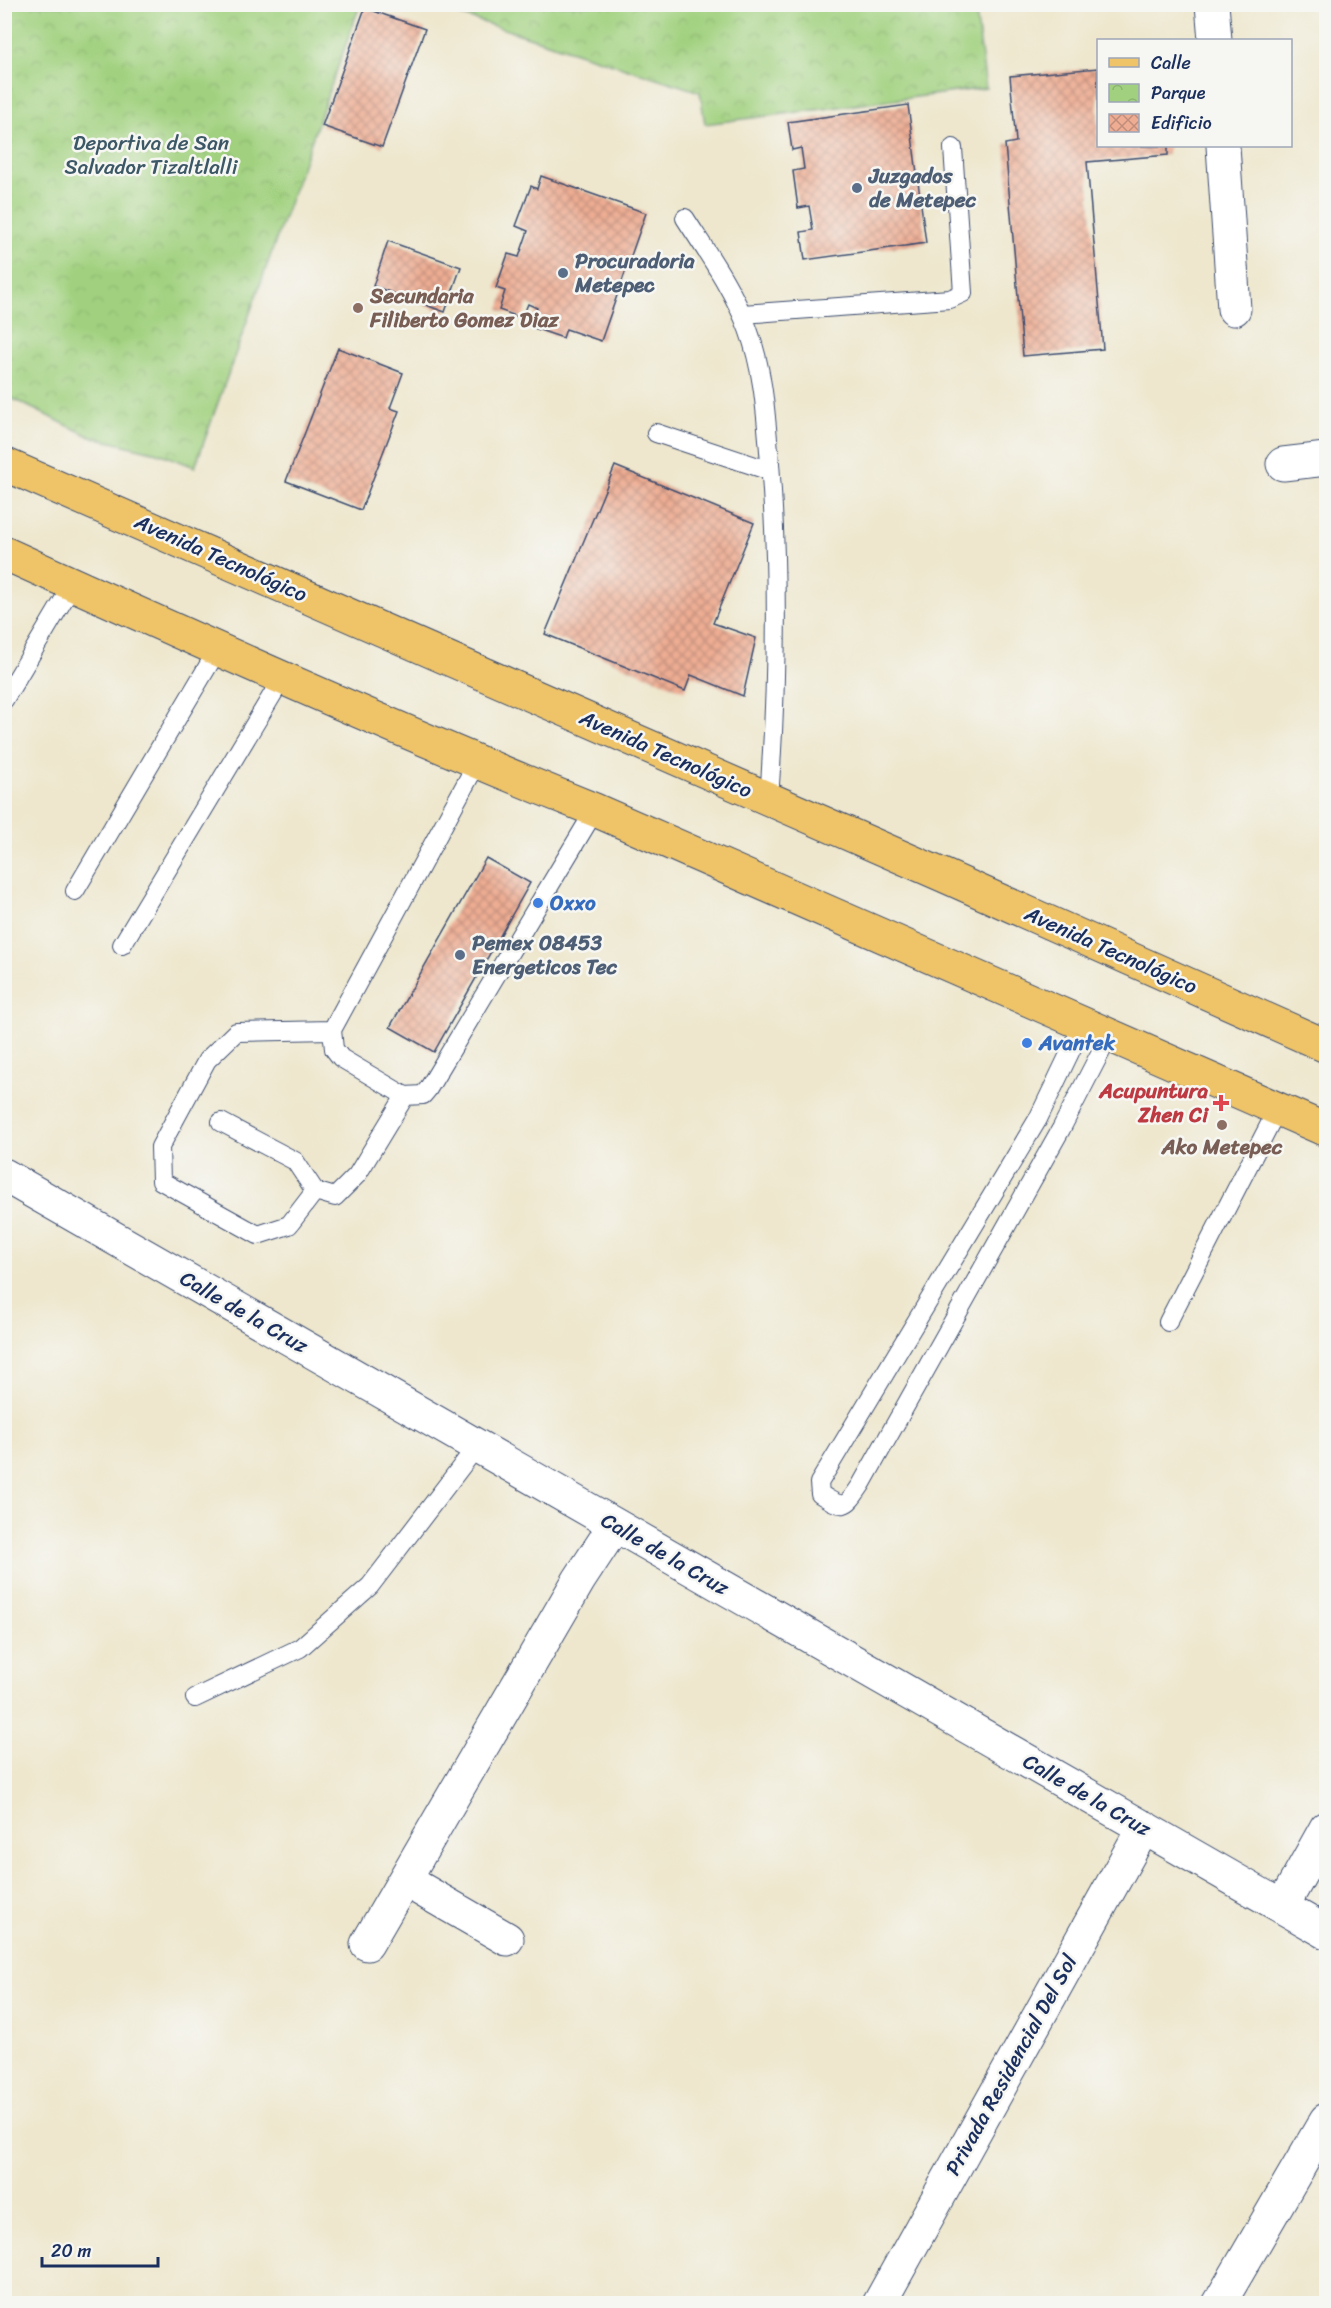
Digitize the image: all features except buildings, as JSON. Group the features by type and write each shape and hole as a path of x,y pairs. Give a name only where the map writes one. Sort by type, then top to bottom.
{"main road":[{"name":"Avenida Tecnológico","path":"4,464 1326,1046"},
{"path":"4,553 477,763 595,810 1326,1130"}],"street":[{"path":"1212,4 1215,39"},
{"path":"1222,147 1234,309"},
{"path":"1283,464 1326,459"},
{"name":"Calle de la Cruz","path":"4,1175 1326,1932"},
{"path":"367,1944 579,1580 615,1525"},
{"name":"Privada Residencial Del Sol","path":"879,2304 1144,1827"},
{"path":"1282,1907 1326,1828"},
{"path":"405,1880 507,1939"},
{"path":"1219,2304 1326,2120"}],"lane":[{"path":"742,314 950,299 963,293 953,148"},
{"path":"685,218 736,299 757,359 762,384 777,589 769,799"},
{"path":"656,434 770,471"},
{"path":"4,700 73,584"},
{"path":"75,891 218,649"},
{"path":"122,945 284,677"},
{"path":"477,763 332,1030 334,1049 341,1058 405,1096 423,1095 428,1089 595,810"},
{"path":"1097,1028 1061,1129 867,1475 850,1502 838,1505 820,1494 819,1483 1038,1119 1097,1028"},
{"path":"315,1191 289,1225 258,1235 161,1181 160,1147 207,1060 236,1032 332,1030"},
{"path":"221,1122 295,1161 315,1191 335,1197 357,1175 405,1096"},
{"path":"1168,1322 1278,1108"},
{"path":"195,1698 300,1648 370,1586 477,1446"}],"green space":[{"name":"Deportiva de San Salvador Tizaltlalli","path":"4,5 360,5 195,467 161,454 91,437 5,395"},
{"path":"429,5 975,5 986,88 705,124 700,92"}],"place":[{"name":"Juzgados de Metepec","path":"857,188"},
{"name":"Procuradoria Metepec","path":"563,273"},
{"name":"Secundaria Filiberto Gomez Diaz","path":"358,308"},
{"name":"Oxxo","path":"538,903"},
{"name":"Pemex 08453 Energeticos Tec","path":"460,955"},
{"name":"Avantek","path":"1027,1043"},
{"name":"Acupuntura Zhen Ci","path":"1221,1103"},
{"name":"Ako Metepec","path":"1222,1125"}]}
